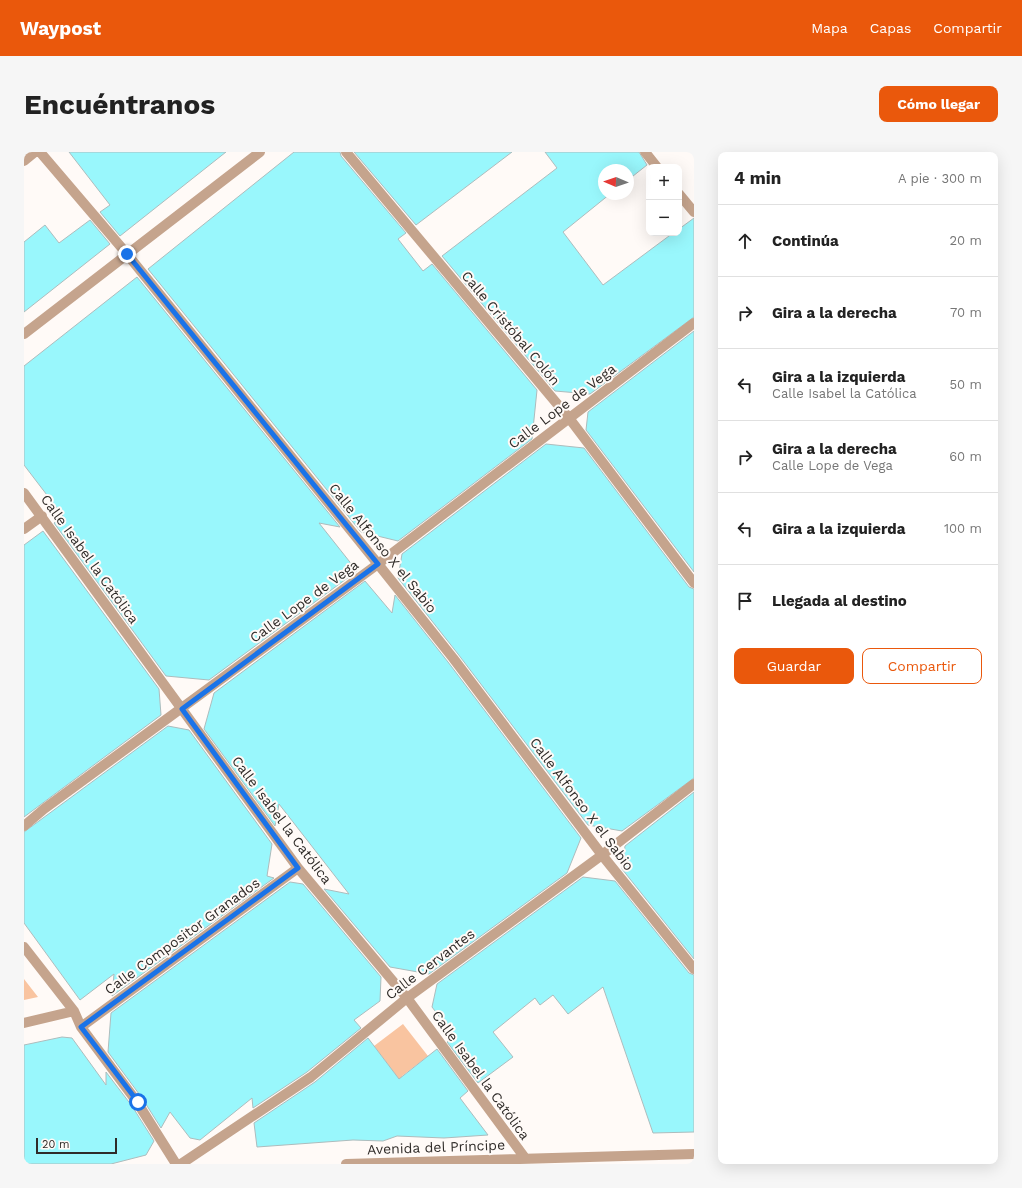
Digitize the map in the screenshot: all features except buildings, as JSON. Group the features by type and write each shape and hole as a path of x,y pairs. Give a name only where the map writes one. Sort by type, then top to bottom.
{"street":[{"path":"24,161 35,152"},
{"name":"Calle Alfonso X el Sabio","path":"40,152 127,254 378,564 453,658 602,855 694,969"},
{"path":"24,334 260,152"},
{"name":"Calle Cristóbal Colón","path":"346,152 568,418 694,583"},
{"path":"645,152 655,164"},
{"path":"682,198 694,212"},
{"name":"Calle Lope de Vega","path":"24,826 44,809 378,564 568,418 694,324"},
{"name":"Calle Isabel la Católica","path":"24,493 298,868 407,998 525,1158"},
{"path":"24,529 42,516"},
{"name":"Calle Cervantes","path":"181,1164 311,1077 407,998 602,855 694,784"},
{"name":"Calle Compositor Granados","path":"81,1027 298,868"},
{"path":"24,947 74,1011 81,1027 138,1102 176,1164"},
{"path":"24,1023 74,1011"},
{"name":"Avenida del Príncipe","path":"346,1164 694,1154"}],"shaded area":[{"path":"24,979 38,997 24,1000"},
{"path":"403,1024 428,1056 402,1076 448,1137 443,1138 374,1046"}],"route":[{"path":"127,254 378,564 182,709 298,868 81,1027 138,1102"}]}
